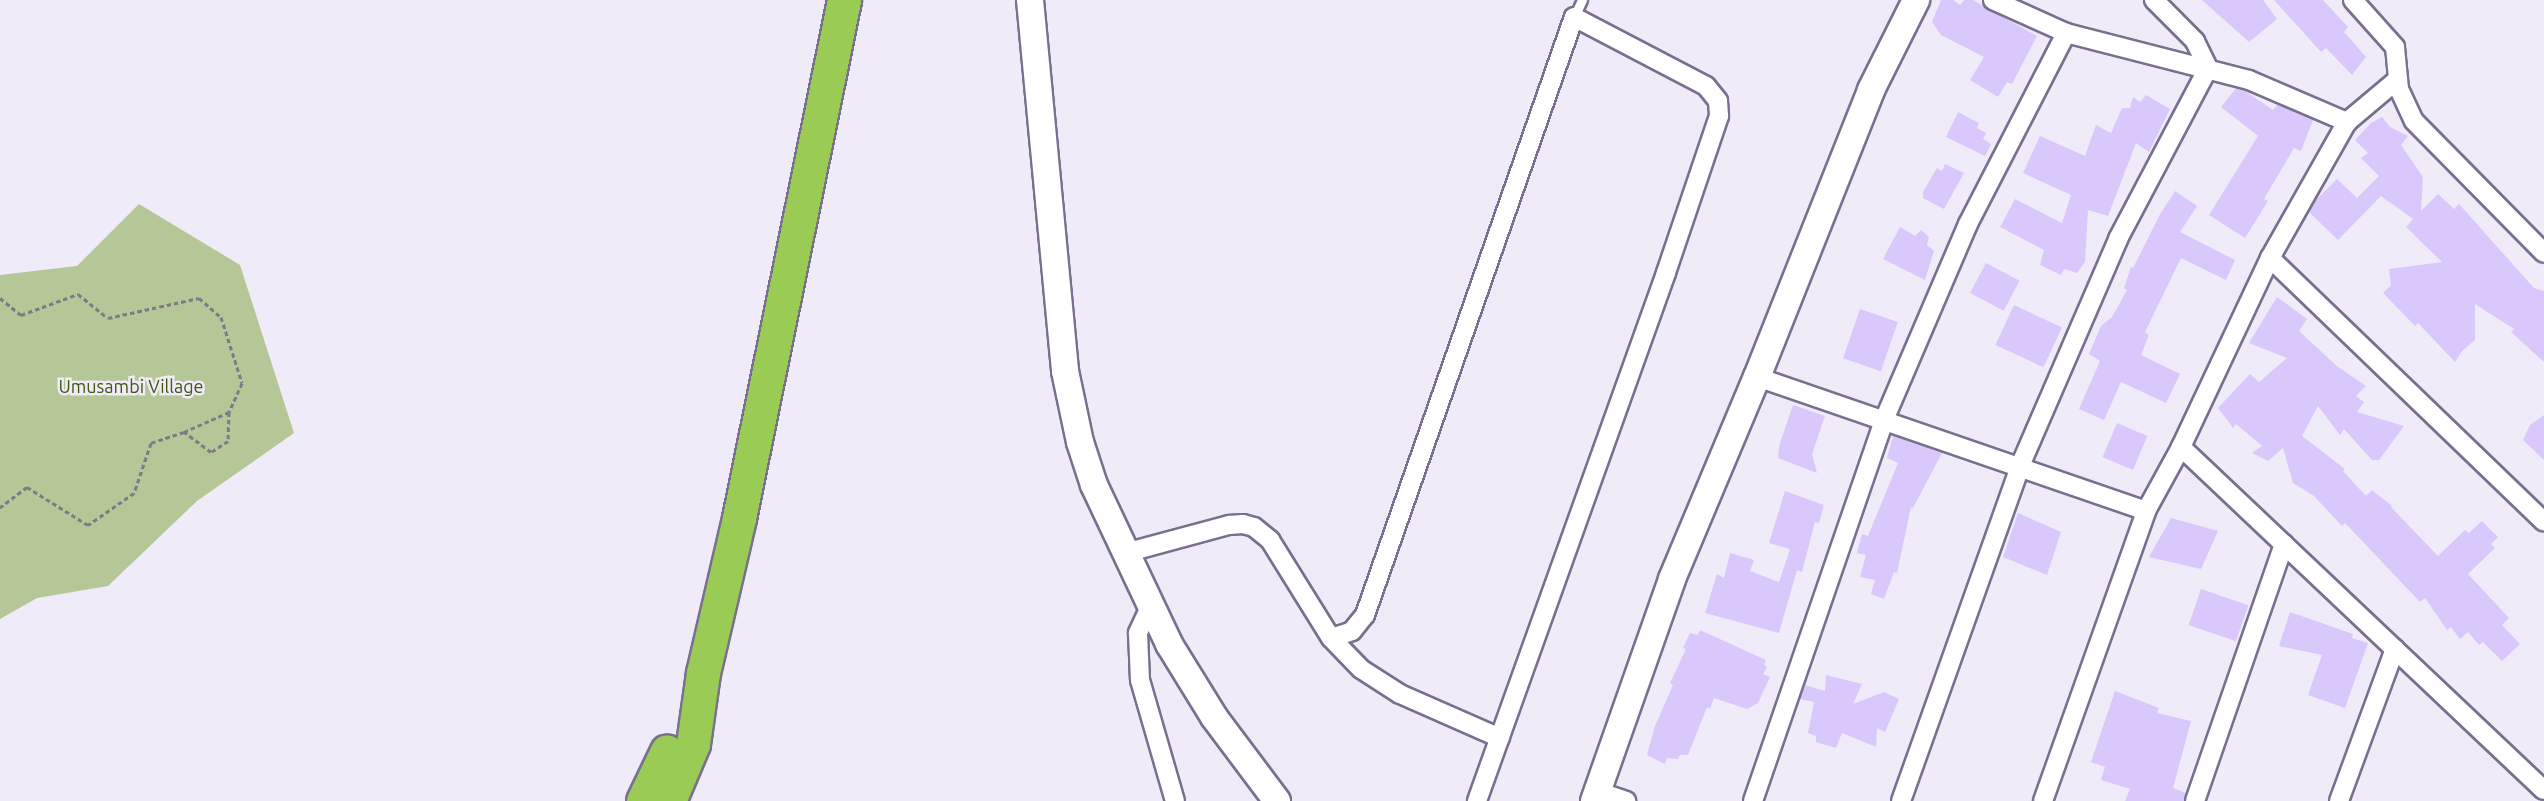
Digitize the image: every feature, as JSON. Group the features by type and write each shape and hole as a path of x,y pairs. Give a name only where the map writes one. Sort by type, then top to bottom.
{"highway":[{"path":"669,801 693,744 703,673 739,518 844,0"},
{"path":"643,801 703,673"}],"street":[{"path":"1030,0 1065,371 1080,442 1094,485 1150,607 1198,692 1277,801"},
{"path":"1626,801 1595,796 1672,579 1757,377 1871,90 1916,0"},
{"path":"1993,0 2066,33 2249,80 2347,122"},
{"path":"2154,0 2195,41 2208,68"},
{"path":"2354,0 2395,47 2402,99 2414,121 2544,253"},
{"path":"1331,638 1352,631 1365,615 1574,17 1706,87 1714,94 1720,108 1666,273 1477,801"},
{"path":"1753,801 1884,420 1968,224 2066,33"},
{"path":"1901,801 2020,466 2118,238 2208,68"},
{"path":"2043,801 2146,512 2181,447 2270,258 2347,122 2398,79"},
{"path":"2270,258 2544,522"},
{"path":"1757,377 2020,466 2146,512"},
{"path":"2181,447 2544,790"},
{"path":"1125,553 1229,525 1243,524 1254,527 1270,540 1331,638 1361,669 1400,694 1500,738"},
{"path":"2195,801 2284,544"},
{"path":"1150,607 1138,633 1140,680 1175,801"},
{"path":"2339,801 2395,649"}],"lane":[{"path":"1574,17 1582,0"}],"path":[{"path":"0,298 21,315 78,294 108,318 199,298 221,318 242,383 229,412 228,441 211,452 184,432"},
{"path":"0,507 27,487 88,525 134,493 151,443 184,432 229,412"}],"green space":[{"name":"Umusambi Village","path":"139,204 240,265 294,433 197,501 108,586 37,598 0,619 0,275 77,266"}],"building":[{"path":"1941,0 1953,0 1960,5 1964,0 1973,0 2037,36 2012,84 2007,82 1998,97 1970,80 1984,57 1941,35 1932,22"},
{"path":"2202,0 2263,0 2277,19 2249,42"},
{"path":"2274,0 2323,0 2348,27 2344,32 2366,57 2352,75 2326,48 2321,52"},
{"path":"2236,88 2245,91 2273,110 2278,104 2313,120 2301,151 2294,148 2264,199 2268,201 2245,238 2209,215 2258,136 2221,107"},
{"path":"2146,95 2170,109 2149,152 2136,143 2108,216 2088,210 2085,262 2077,273 2064,269 2061,275 2040,265 2044,250 2000,227 2015,199 2062,223 2071,195 2023,173 2040,136 2085,156 2096,125 2111,133 2122,108 2130,108 2133,97 2140,102"},
{"path":"1958,112 1979,123 1977,128 1986,133 1983,139 1991,144 1985,156 1946,137"},
{"path":"2382,117 2390,127 2408,136 2401,145 2423,177 2421,211 2438,194 2454,209 2459,204 2534,288 2544,291 2544,362 2511,332 2514,329 2475,304 2475,340 2462,351 2455,362 2418,323 2415,326 2383,293 2391,285 2389,269 2442,262 2406,227 2413,219 2381,196 2338,240 2309,212 2314,202 2337,179 2357,198 2379,176 2361,158 2368,153 2355,140 2371,123"},
{"path":"1945,164 1964,173 1944,209 1923,198 1923,192 1937,168 1942,171"},
{"path":"2175,191 2197,206 2180,232 2235,260 2226,280 2181,258 2145,332 2149,335 2141,355 2180,374 2166,403 2121,382 2104,420 2079,409 2100,361 2089,354 2101,326 2112,317 2127,290 2124,288 2131,267 2133,268 2159,216"},
{"path":"1900,227 1915,236 1921,230 1929,237 1927,245 1934,251 1925,280 1883,259"},
{"path":"1986,263 2020,281 2004,311 1970,293"},
{"path":"2277,297 2307,319 2299,331 2338,367 2366,386 2356,396 2364,402 2357,412 2404,426 2379,460 2372,460 2344,429 2340,435 2318,406 2302,436 2345,469 2343,471 2366,496 2372,490 2392,506 2438,556 2465,530 2469,533 2482,521 2498,537 2491,544 2495,548 2468,574 2509,618 2502,625 2520,644 2502,661 2483,642 2479,645 2468,632 2460,639 2451,627 2447,630 2425,598 2420,602 2345,523 2342,526 2314,496 2293,483 2283,448 2268,461 2252,453 2262,446 2236,424 2233,428 2218,408 2250,374 2259,382 2287,358 2249,343"},
{"path":"2014,305 2062,327 2043,367 1995,345"},
{"path":"1860,309 1898,322 1881,371 1843,358"},
{"path":"1793,405 1825,416 1812,454 1817,473 1778,458 1779,446"},
{"path":"2544,415 2544,460 2523,440 2530,425"},
{"path":"2117,423 2147,436 2133,470 2103,457"},
{"path":"1893,436 1942,453 1913,508 1911,507 1897,573 1894,572 1884,599 1871,594 1875,580 1860,577 1866,555 1857,553 1862,534 1868,536 1898,463 1887,458"},
{"path":"1785,491 1824,505 1819,523 1815,522 1802,572 1797,570 1779,633 1705,613 1717,574 1724,578 1730,553 1754,560 1750,571 1779,582 1790,549 1769,543"},
{"path":"2018,513 2061,532 2047,575 2003,557"},
{"path":"2171,518 2218,531 2201,569 2149,557"},
{"path":"2201,589 2248,605 2236,641 2189,625"},
{"path":"2290,612 2353,634 2352,638 2368,643 2345,708 2308,695 2322,655 2279,646"},
{"path":"1700,630 1766,660 1764,665 1767,667 1763,674 1770,677 1758,703 1747,709 1714,698 1710,709 1707,707 1688,755 1680,755 1678,759 1667,758 1665,764 1647,755 1655,726 1673,685 1670,683 1686,649 1683,648 1690,633 1698,635"},
{"path":"1826,675 1862,684 1853,704 1884,692 1899,699 1885,732 1877,728 1876,747 1842,733 1836,748 1816,742 1816,736 1808,733 1814,702 1800,699 1805,685 1825,691"},
{"path":"2115,691 2159,708 2157,713 2191,721 2173,788 2186,793 2184,801 2125,801 2130,789 2101,780 2105,767 2091,762"}]}
